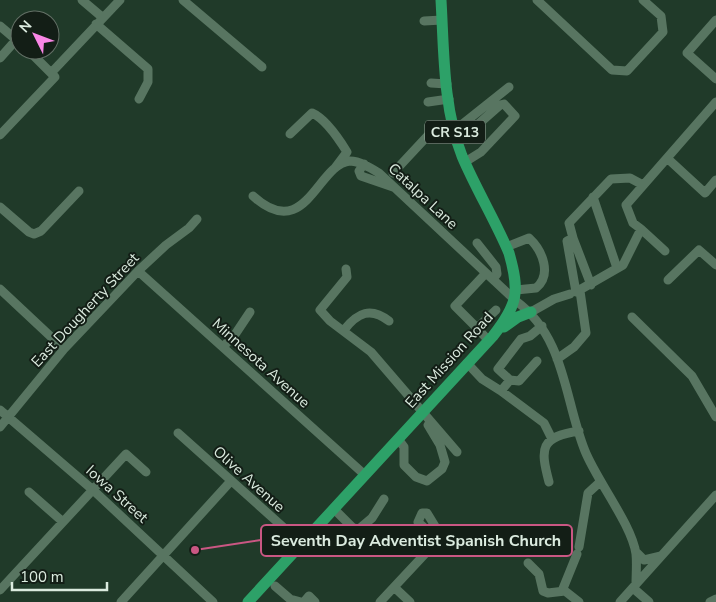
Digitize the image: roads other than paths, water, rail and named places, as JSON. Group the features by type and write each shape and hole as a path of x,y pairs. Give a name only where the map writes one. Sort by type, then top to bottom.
{"main road":[{"name":"CR S13","path":"441,0 447,84 454,127 465,162 506,247 512,266 516,296"},
{"name":"East Mission Road","path":"248,602 491,338 506,320 516,296"},
{"path":"491,338 518,317 531,312"}],"street":[{"path":"82,0 99,20 148,69 148,82 139,99"},
{"path":"1,131 53,75 99,20 120,0"},
{"path":"183,0 262,67"},
{"path":"537,0 612,70 620,73 627,71 663,32 661,16 643,0"},
{"path":"424,20 442,20"},
{"path":"715,77 687,53 716,20"},
{"path":"0,26 10,34"},
{"path":"0,58 10,49"},
{"path":"38,60 53,75"},
{"path":"431,82 447,84"},
{"path":"393,173 434,129 454,127 509,87"},
{"path":"428,102 449,99"},
{"path":"665,251 634,223 626,205 716,102"},
{"path":"458,142 500,105 504,104 515,116 481,152 465,162"},
{"path":"253,196 271,208 288,210 300,206 315,194 347,152 324,121 312,113 290,134"},
{"path":"667,158 705,193 716,180"},
{"name":"Catalpa Lane","path":"334,170 351,161 364,164 378,173 493,279 516,296 531,312 542,326 565,378 584,449 628,532 636,552"},
{"path":"591,285 572,238 569,223 611,179 630,178 643,185"},
{"path":"0,207 29,232 34,234 41,231 79,191"},
{"path":"593,197 617,268"},
{"name":"East Dougherty Street","path":"0,427 64,349 138,271 198,219"},
{"path":"572,238 567,241 576,292 623,265 641,229"},
{"path":"506,247 529,238 537,248 546,269 541,284 516,296"},
{"path":"477,243 496,267 497,274 493,279"},
{"path":"668,280 699,250 716,265"},
{"path":"346,269 347,277 320,310 330,321 371,352 421,414 457,452"},
{"name":"Minnesota Avenue","path":"138,271 365,475"},
{"path":"486,272 455,306 477,328 491,338"},
{"path":"0,289 64,349"},
{"path":"557,359 574,347 586,334 580,291"},
{"path":"531,312 554,299 570,294"},
{"path":"477,328 496,310"},
{"path":"223,347 236,334 250,312"},
{"path":"344,330 358,317 371,312 379,313 389,321"},
{"path":"632,317 692,376 716,417"},
{"path":"537,361 519,381 510,380 498,369 521,339 530,336 542,326"},
{"path":"467,363 482,379 544,423 552,439"},
{"path":"500,391 510,380"},
{"name":"Iowa Street","path":"0,410 93,490 213,602"},
{"path":"398,439 404,447 404,465 416,477 427,481 442,469 445,462 444,456 421,414"},
{"path":"549,482 543,454 544,446 552,439 579,431"},
{"name":"Olive Avenue","path":"178,433 230,482 302,544"},
{"path":"0,590 126,454 146,472"},
{"path":"121,602 230,482"},
{"path":"562,591 578,550 588,493 600,482"},
{"path":"29,492 63,522"},
{"path":"620,602 716,495"},
{"path":"334,509 353,528 359,529 372,518 384,499"},
{"path":"380,602 440,538"},
{"path":"636,552 644,560 661,556"},
{"path":"636,552 634,586 648,602"},
{"path":"528,562 539,574 543,591 548,593 562,591 579,602"},
{"path":"275,586 290,598 302,602 308,596 315,602"},
{"path":"394,587 410,602"},
{"path":"710,602 716,599"}],"place":[{"name":"Seventh Day Adventist Spanish Church","path":"195,550"}]}
